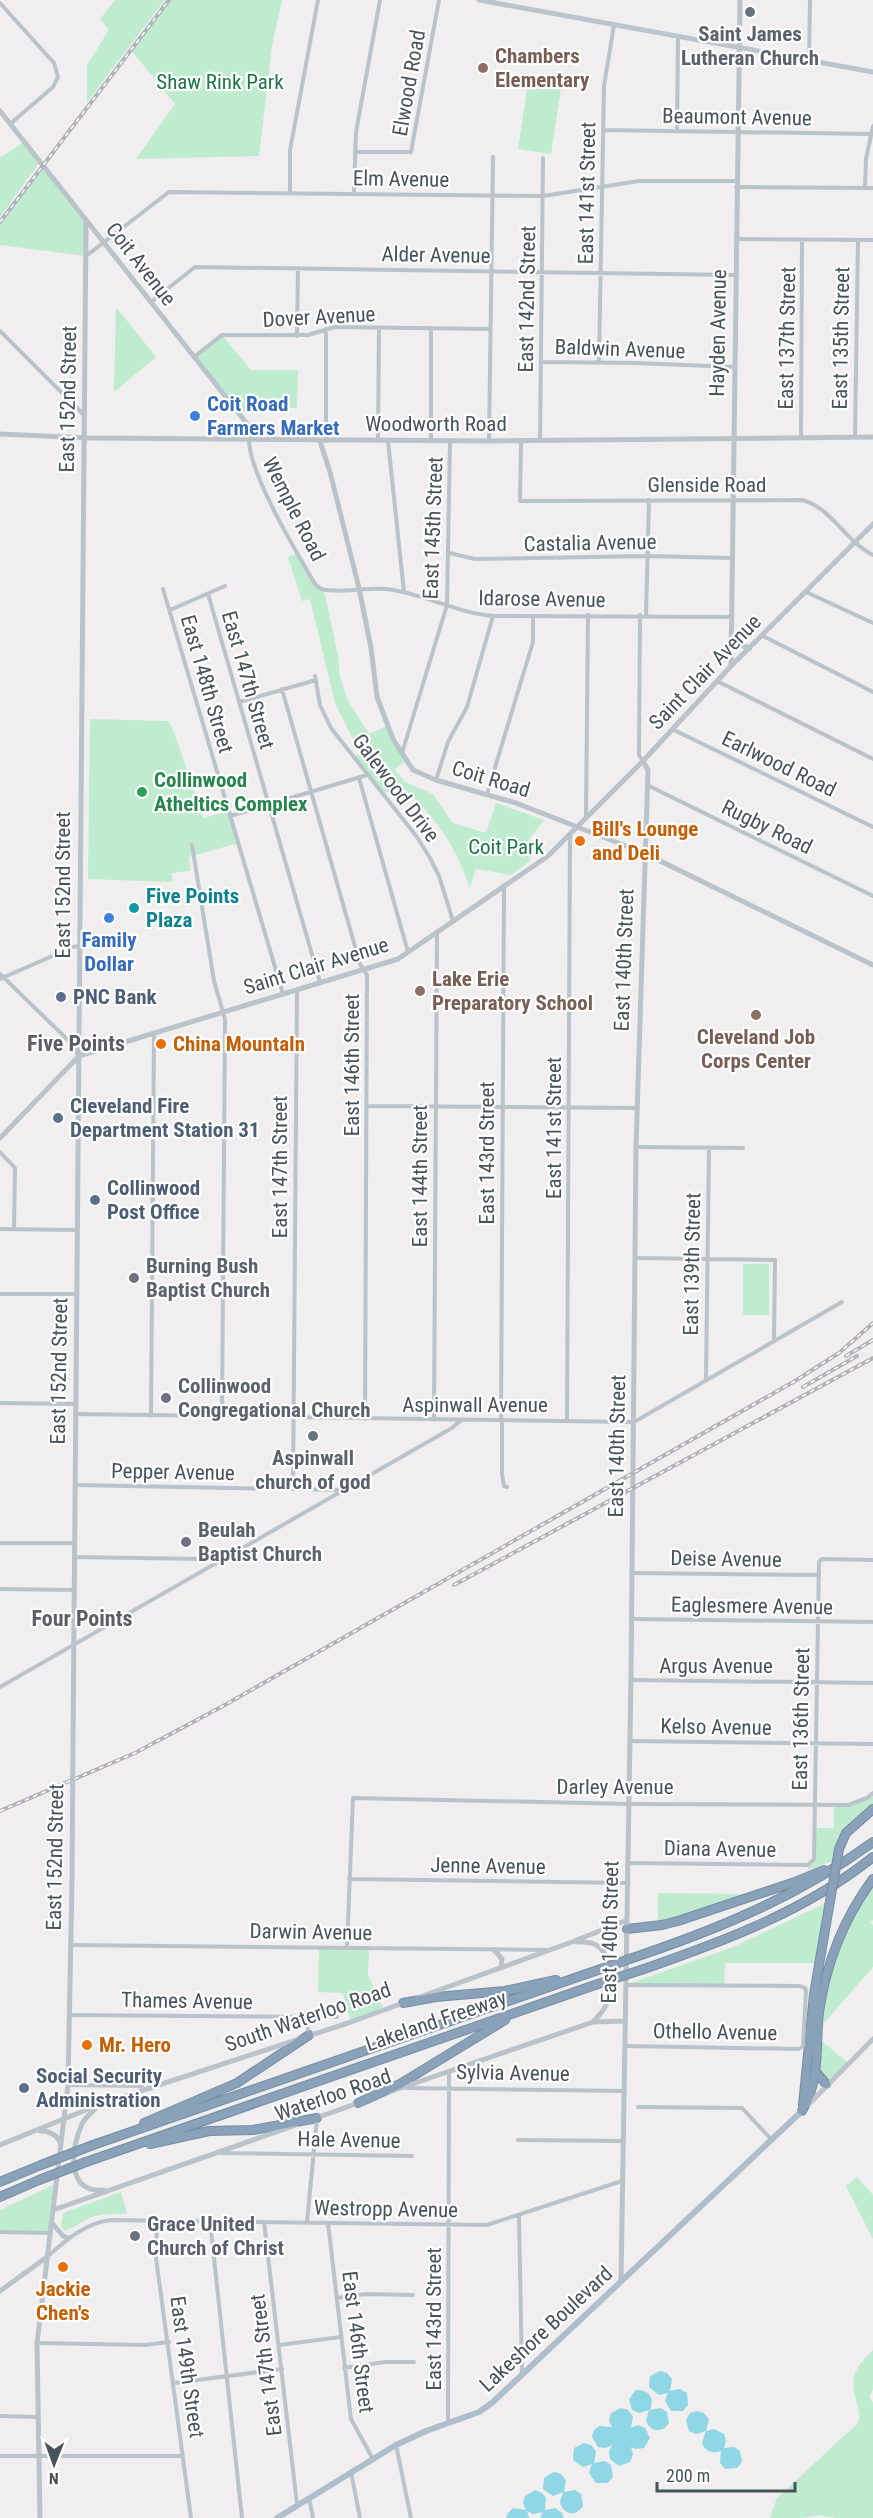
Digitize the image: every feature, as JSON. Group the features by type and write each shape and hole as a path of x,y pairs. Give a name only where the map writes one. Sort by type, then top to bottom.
{"highway":[{"path":"802,2111 814,1994 839,1850 846,1833 873,1809"},
{"name":"Lakeland Freeway","path":"0,2182 128,2132 713,1929 761,1909 803,1887 873,1842"},
{"path":"627,1924 662,1925 696,1915 795,1882 852,1857"},
{"name":"Lakeland Freeway","path":"0,2197 102,2156 644,1969 760,1924 820,1893 873,1857"},
{"path":"802,2111 808,2101 816,2072 819,2011 834,1953 845,1924 873,1879"},
{"path":"403,2003 436,1997 505,1991 595,1971"},
{"path":"358,2103 400,2084 521,2011"},
{"path":"128,2132 152,2118 237,2083 309,2035"},
{"path":"816,2072 825,2086"},
{"path":"102,2156 209,2131 261,2129 317,2118"}],"main road":[{"path":"479,0 500,2 614,26 873,72"},
{"name":"Lakeshore Boulevard","path":"277,2518 396,2445 485,2408 802,2111"}],"street":[{"path":"290,193 290,150 318,0"},
{"path":"354,193 356,132 380,0"},
{"name":"Elwood Road","path":"355,152 411,152 439,0"},
{"name":"Hayden Avenue","path":"731,666 739,0"},
{"path":"808,61 810,0"},
{"path":"0,3 54,63 58,77 53,87 10,124"},
{"name":"East 141st Street","path":"599,362 604,86 614,26"},
{"path":"677,131 678,38"},
{"name":"Coit Avenue","path":"0,111 248,425 249,440"},
{"path":"865,188 866,159 873,126"},
{"name":"Beaumont Avenue","path":"603,130 871,134"},
{"path":"489,441 493,157"},
{"name":"East 142nd Street","path":"540,441 543,158"},
{"name":"Elm Avenue","path":"86,255 169,192 543,196 639,181 873,188"},
{"name":"East 152nd Street","path":"40,2518 37,2343 62,2146 68,2085 70,2015 86,222"},
{"path":"735,239 873,240"},
{"name":"East 137th Street","path":"801,437 802,240"},
{"name":"East 135th Street","path":"855,437 858,240"},
{"name":"Alder Avenue","path":"150,302 195,267 735,275"},
{"path":"297,336 298,268"},
{"path":"378,441 379,328"},
{"path":"431,328 431,441"},
{"path":"323,441 326,329"},
{"name":"Dover Avenue","path":"194,357 222,334 297,336 326,329 490,329"},
{"path":"0,331 85,415"},
{"name":"Baldwin Avenue","path":"541,362 734,367"},
{"name":"Woodworth Road","path":"0,434 84,438 323,441 873,437"},
{"name":"Wemple Road","path":"249,440 251,459 287,534 315,584 321,589"},
{"name":"Coit Road","path":"323,441 359,588 371,648 377,696 383,717 413,770 436,780 516,803 644,853 873,965"},
{"path":"388,441 404,592"},
{"name":"East 145th Street","path":"402,754 447,605 450,441"},
{"name":"Glenside Road","path":"521,441 519,501 802,500 813,503 854,543 873,555"},
{"path":"646,615 649,500"},
{"name":"Saint Clair Avenue","path":"0,1138 79,1056 398,959 548,856 643,761 731,666 873,524"},
{"name":"Castalia Avenue","path":"449,553 475,559 647,556 732,558"},
{"path":"170,610 225,586"},
{"name":"Idarose Avenue","path":"321,589 359,588 404,592 474,614 493,616 731,617"},
{"name":"East 148th Street","path":"163,589 283,994"},
{"path":"805,592 873,623"},
{"name":"East 147th Street","path":"208,594 320,982"},
{"path":"586,817 588,615"},
{"name":"East 140th Street","path":"621,2280 632,1619 636,1107 648,770 639,755 640,615"},
{"path":"436,780 448,742 466,706 493,616"},
{"path":"487,794 532,642 533,617"},
{"path":"763,636 873,692"},
{"path":"731,637 736,644 750,648"},
{"name":"Galewood Drive","path":"282,689 315,678 325,717 430,858 439,876 453,921"},
{"path":"717,681 873,759"},
{"path":"239,702 282,689"},
{"name":"East 146th Street","path":"282,689 360,963 365,969 368,999 365,1419"},
{"name":"Earlwood Road","path":"672,729 873,827"},
{"path":"230,816 368,775"},
{"path":"359,778 408,953"},
{"name":"Rugby Road","path":"647,785 873,896"},
{"name":"East 141st Street","path":"567,1421 570,834"},
{"path":"192,845 214,981 225,1027 222,1416"},
{"name":"East 143rd Street","path":"504,886 501,1474 504,1486 507,1487"},
{"name":"East 144th Street","path":"434,1420 437,932"},
{"path":"79,946 1,976 69,1041 79,1056"},
{"name":"East 147th Street","path":"293,1488 297,990"},
{"path":"151,1416 154,1034"},
{"path":"367,1106 636,1107"},
{"path":"636,1147 743,1148"},
{"name":"East 139th Street","path":"706,1380 708,1148"},
{"path":"0,1152 15,1168 14,1229"},
{"path":"0,1229 77,1230"},
{"path":"635,1258 775,1260 774,1341"},
{"path":"0,1294 77,1294"},
{"path":"634,1422 842,1302"},
{"path":"0,1403 76,1404"},
{"name":"Aspinwall Avenue","path":"75,1414 634,1422"},
{"path":"0,1687 452,1428 460,1420"},
{"name":"Pepper Avenue","path":"75,1485 343,1490"},
{"path":"0,1543 74,1543"},
{"path":"74,1557 204,1558 220,1561"},
{"path":"819,1575 819,1562 822,1559 873,1560"},
{"name":"Deise Avenue","path":"632,1573 819,1575"},
{"name":"East 136th Street","path":"812,1862 814,1859 819,1575"},
{"path":"0,1589 74,1590"},
{"name":"Eaglesmere Avenue","path":"632,1619 873,1622"},
{"name":"Argus Avenue","path":"631,1680 873,1683"},
{"name":"Kelso Avenue","path":"630,1741 873,1744"},
{"name":"Darley Avenue","path":"349,1879 353,1798 629,1804 848,1805 867,1798 873,1793"},
{"name":"Diana Avenue","path":"628,1863 808,1865 812,1862"},
{"path":"347,1948 349,1879"},
{"name":"Jenne Avenue","path":"349,1879 627,1883"},
{"name":"South Waterloo Road","path":"0,2145 97,2106 403,2003 627,1924"},
{"path":"572,1942 590,1942 598,1945 607,1960 608,1999 601,2014 592,2022"},
{"name":"Darwin Avenue","path":"70,1945 551,1950"},
{"path":"494,1950 502,1959 501,1968"},
{"name":"Othello Avenue","path":"625,2046 799,2049 803,2046 805,1988 626,1985"},
{"name":"Thames Avenue","path":"70,2015 337,2017"},
{"path":"305,2018 309,2035"},
{"name":"Waterloo Road","path":"53,2210 592,2022 625,2020"},
{"path":"802,2111 873,2039"},
{"name":"East 143rd Street","path":"448,2423 449,2072"},
{"path":"68,2085 142,2086"},
{"name":"Sylvia Avenue","path":"401,2088 624,2091"},
{"path":"67,2095 74,2104 80,2107 97,2106"},
{"path":"97,2106 83,2121 77,2137 75,2178 87,2188 96,2191 112,2189"},
{"path":"638,2107 742,2108 774,2139"},
{"path":"308,2222 312,2154 317,2118"},
{"path":"36,2132 49,2132 59,2140 62,2146"},
{"path":"518,2140 623,2141"},
{"name":"Hale Avenue","path":"214,2153 412,2156"},
{"name":"Westropp Avenue","path":"47,2257 68,2238 99,2221 487,2225 622,2181"},
{"path":"519,2216 522,2374"},
{"name":"East 149th Street","path":"157,2220 156,2258 191,2518"},
{"path":"210,2221 242,2518"},
{"path":"51,2222 63,2236 68,2238"},
{"name":"East 147th Street","path":"264,2222 297,2504"},
{"name":"East 146th Street","path":"328,2223 351,2419 373,2459"},
{"path":"0,2232 50,2233"},
{"path":"0,2291 47,2257"},
{"path":"337,2298 365,2295 413,2295"},
{"path":"279,2345 341,2337"},
{"path":"37,2343 146,2345 169,2342"},
{"path":"344,2368 386,2362 414,2362"},
{"path":"174,2383 282,2369"},
{"path":"0,2416 38,2416"},
{"path":"396,2445 411,2518"},
{"path":"0,2456 183,2456"},
{"path":"351,2472 360,2518"},
{"path":"309,2497 313,2518"}],"green space":[{"path":"115,0 165,0 87,102 87,65 109,30 100,19"},
{"name":"Shaw Rink Park","path":"169,0 282,0 272,46 259,156 136,159 175,104 131,50"},
{"path":"529,77 562,82 551,154 518,149"},
{"path":"24,142 40,162 0,217 0,158"},
{"path":"43,165 86,222 86,256 0,245 0,222"},
{"path":"116,307 156,357 114,392"},
{"path":"222,335 251,370 298,370 297,408 266,408 237,412 194,357"},
{"name":"Coit Park","path":"297,553 315,584 324,590 338,656 340,677 347,699 369,734 387,726 406,761 394,769 405,782 433,794 453,823 486,833 496,803 544,820 529,839 532,842 528,854 531,860 511,875 476,869 470,888 451,846 425,809 402,787 382,794 353,757 360,753 335,703 310,599 302,601 288,557"},
{"name":"Collinwood Atheltics Complex","path":"90,719 168,721 174,732 203,818 229,811 238,843 189,857 190,871 171,873 173,882 88,879"},
{"path":"743,1264 769,1264 769,1315 743,1315"},
{"path":"873,1793 873,1809 854,1824 838,1859 808,1870 808,1865 814,1859 814,1828 834,1828 834,1804 848,1805"},
{"path":"873,1879 873,1920 870,1923 873,1925 873,1967 818,2030 834,1953"},
{"path":"658,1893 747,1894 748,1898 658,1925"},
{"path":"830,1901 819,1963 725,1963 724,1986 625,1985 731,1948"},
{"path":"319,1947 369,1948 368,1975 384,2010 351,2022 343,1993 318,1992"},
{"path":"817,2037 848,2063 826,2084 818,2075"},
{"path":"857,2177 873,2195 873,2239 846,2186"},
{"path":"57,2183 50,2233 0,2232 0,2210"},
{"path":"121,2192 127,2214 94,2216 68,2230 64,2230 61,2226 63,2214 68,2211"},
{"path":"873,2350 873,2389 869,2397 873,2403 873,2518 836,2518 820,2515 801,2518 770,2518 777,2498 858,2423 859,2414 853,2387 855,2374 857,2368"}],"water":[{"path":"660,2371 667,2373 672,2379 670,2391 680,2389 687,2393 688,2405 683,2411 671,2411 665,2401 668,2393 659,2395 649,2387 650,2376"},
{"path":"636,2390 650,2395 652,2402 650,2410 661,2408 667,2412 669,2423 666,2427 656,2430 650,2427 646,2420 649,2410 639,2413 632,2410 629,2399"},
{"path":"621,2408 628,2410 633,2416 631,2428 638,2425 645,2428 650,2438 644,2448 631,2447 633,2454 630,2462 619,2466 610,2459 609,2451 612,2445 606,2448 598,2447 592,2437 594,2430 599,2426 612,2427 609,2421 611,2413"},
{"path":"697,2411 704,2413 709,2419 706,2431 696,2434 689,2431 686,2420 690,2413"},
{"path":"714,2429 724,2434 726,2441 724,2448 734,2447 740,2451 742,2462 737,2468 725,2469 720,2463 721,2451 712,2452 705,2448 702,2442 706,2431"},
{"path":"584,2443 591,2445 596,2451 594,2463 605,2461 611,2465 613,2477 608,2483 596,2483 589,2473 592,2464 583,2467 573,2460 574,2448"},
{"path":"554,2472 561,2474 566,2480 564,2492 575,2490 581,2494 583,2506 577,2512 570,2513 564,2510 560,2502 563,2492 553,2496 543,2489 544,2478"},
{"path":"535,2490 546,2498 545,2510 555,2508 562,2513 564,2518 540,2518 543,2512 533,2514 527,2511 529,2518 506,2518 513,2508 526,2510 523,2503 525,2496"}],"railway":[{"path":"0,222 169,0"},
{"path":"0,1811 135,1753 223,1706 795,1381 839,1353 873,1323"},
{"path":"846,1356 873,1340"},
{"path":"803,1387 857,1356"},
{"path":"454,1585 873,1358"}],"place":[{"name":"Saint James Lutheran Church","path":"750,12"},
{"name":"Chambers Elementary","path":"483,68"},
{"name":"Coit Road Farmers Market","path":"195,416"},
{"name":"Collinwood Atheltics Complex","path":"142,792"},
{"name":"Bill's Lounge and Deli","path":"580,841"},
{"name":"Five Points Plaza","path":"134,908"},
{"name":"Family Dollar","path":"109,918"},
{"name":"Lake Erie Preparatory School","path":"420,991"},
{"name":"PNC Bank","path":"61,997"},
{"name":"Cleveland Job Corps Center","path":"756,1015"},
{"name":"China MountaIn","path":"161,1044"},
{"name":"Cleveland Fire Department Station 31","path":"58,1118"},
{"name":"Collinwood Post Office","path":"95,1200"},
{"name":"Burning Bush Baptist Church","path":"134,1278"},
{"name":"Collinwood Congregational Church","path":"166,1398"},
{"name":"Aspinwall church of god","path":"313,1436"},
{"name":"Beulah Baptist Church","path":"186,1542"},
{"name":"Mr. Hero","path":"87,2045"},
{"name":"Social Security Administration","path":"24,2088"},
{"name":"Grace United Church of Christ","path":"135,2236"},
{"name":"Jackie Chen's","path":"63,2267"}],"district":[{"name":"Five Points","path":"76,1043"},
{"name":"Four Points","path":"82,1618"}]}
